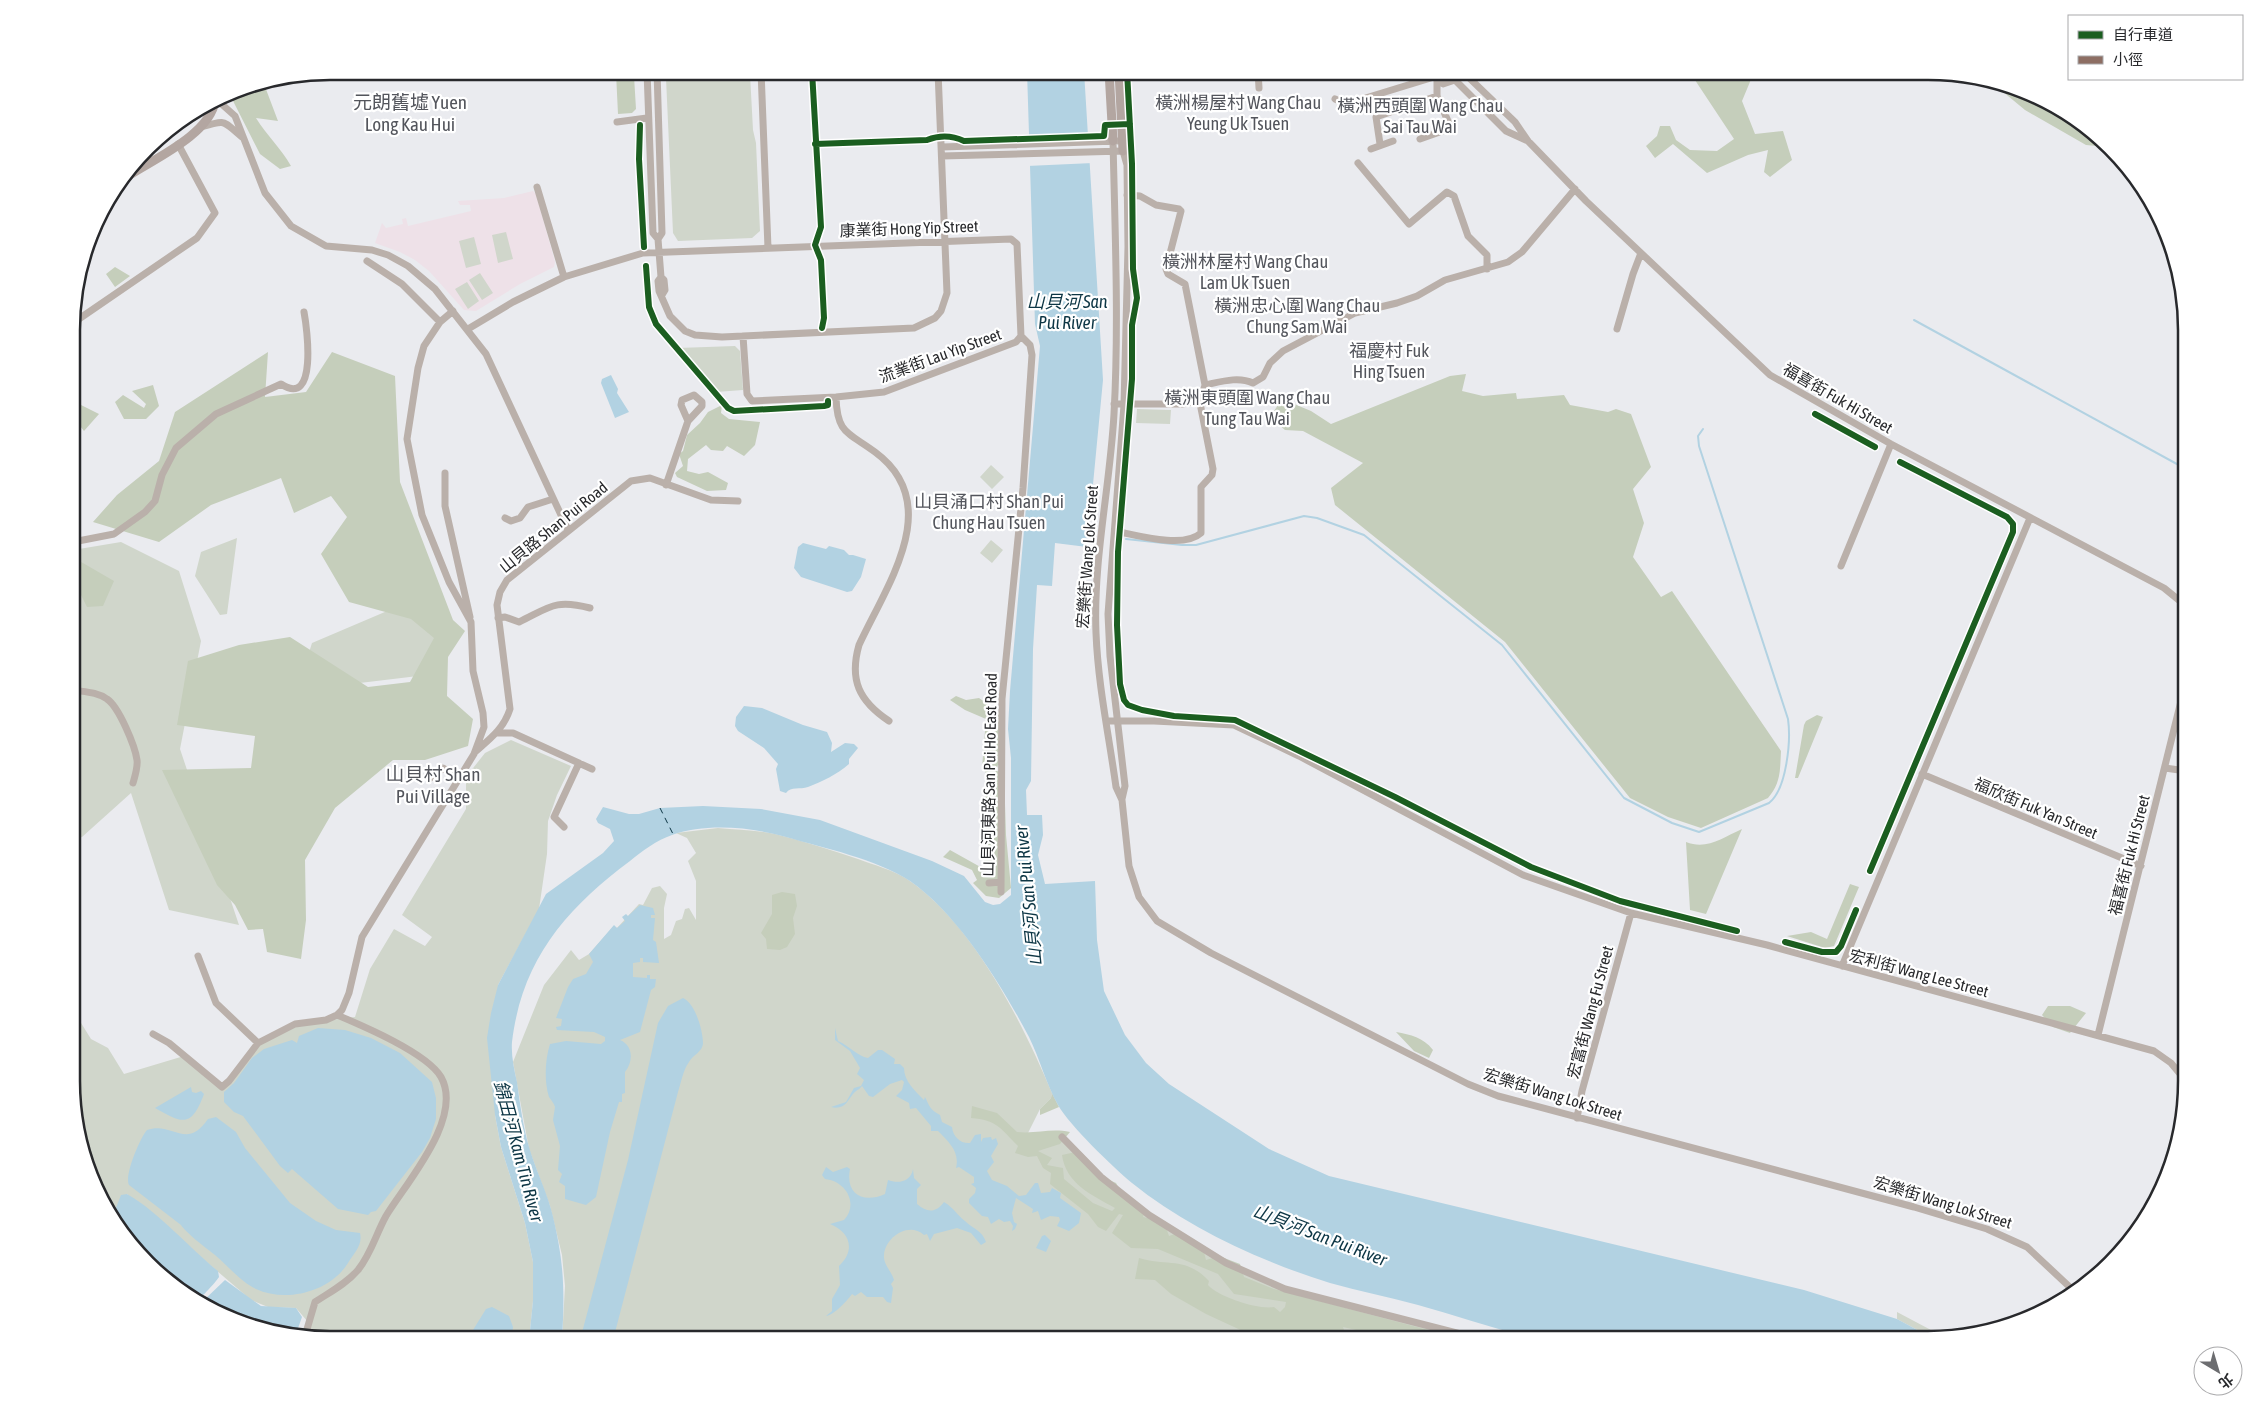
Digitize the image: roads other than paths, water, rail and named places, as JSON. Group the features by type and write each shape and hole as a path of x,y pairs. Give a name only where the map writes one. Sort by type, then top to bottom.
{"main road":[{"name":"宏樂街 Wang Lok Street","path":"1110,80 1113,141"},
{"name":"宏樂街 Wang Lok Street","path":"1120,80 1123,151"},
{"path":"139,169 200,128 212,110"}],"street":[{"path":"647,80 653,233 658,239 660,277 664,280 665,290 662,295 670,316 685,331 706,337 905,329 922,326 935,318 945,302 947,293 947,242 938,80"},
{"path":"657,80 662,233 658,239"},
{"path":"761,80 768,248"},
{"path":"1259,80 1259,88"},
{"path":"1335,98 1346,104 1421,80"},
{"path":"1420,140 1451,128 1437,96 1435,80"},
{"path":"1439,80 1444,84 1455,80"},
{"name":"福喜街 Fuk Hi Street","path":"1455,80 1506,131 1528,141"},
{"name":"福喜街 Fuk Hi Street","path":"1471,80 1515,122 1528,141 1575,190 1770,375 1891,444 2164,588 2178,601"},
{"path":"1380,144 1376,117 1437,96"},
{"path":"222,105 236,116 242,138 265,192 292,228 326,246 366,249 398,260 427,280 468,329 486,354 568,530"},
{"path":"617,122 648,118"},
{"path":"200,128 225,123 232,127 242,138"},
{"name":"宏樂街 Wang Lok Street","path":"1113,141 1114,404 1098,576 1096,632 1116,788 1122,800"},
{"path":"942,146 1123,141"},
{"path":"1371,149 1380,144 1394,141"},
{"path":"81,318 197,238 215,213 178,144"},
{"path":"942,156 1123,151"},
{"name":"宏樂街 Wang Lok Street","path":"1123,151 1126,165 1127,195 1124,405 1108,614 1117,721 1125,786 1122,800 1129,866 1139,897 1157,921 1212,954 1468,1084 1498,1096 1914,1207 1994,1232 2027,1247 2070,1287"},
{"path":"1358,163 1409,224 1447,192 1454,196 1468,236 1487,255 1487,269"},
{"path":"537,186 564,277"},
{"path":"1205,385 1228,380 1253,383 1263,378 1270,363 1283,351 1355,313 1397,303 1417,296 1444,280 1508,262 1522,252 1575,190"},
{"path":"1114,404 1184,404 1199,398 1203,393 1205,385 1185,284 1167,272 1181,211 1156,204 1140,196 1127,195"},
{"name":"康業街 Hong Yip Street","path":"468,329 513,302 564,277 585,269 641,254 1012,239 1016,242"},
{"name":"流業街 Lau Yip Street","path":"743,336 747,394 752,400 836,397 884,392 1016,342 1021,336 1016,242"},
{"path":"1617,329 1641,253"},
{"path":"367,261 402,284 440,322"},
{"path":"453,311 440,322 424,346 418,368 407,439 422,515 449,582 471,622"},
{"path":"80,541 114,534 145,512 155,501 162,475 172,453 216,414 281,384 288,389 299,388 302,385 308,361 309,344 304,312"},
{"name":"山貝河東路 San Pui Ho East Road","path":"1001,892 1002,699 1023,488 1032,355 1030,345 1021,336"},
{"path":"836,397 837,416 841,427 851,438 879,455 893,470 904,490 909,509 909,528 904,550 859,645 856,661 856,678 862,696 870,707 889,721"},
{"path":"1114,531 1178,541 1194,538 1201,533 1201,487 1212,475 1213,469 1199,398"},
{"path":"666,485 688,421"},
{"path":"1840,566 1891,444"},
{"path":"153,1034 169,1043 222,1087 229,1081 258,1043 271,1034 295,1024 326,1020 337,1015 349,993 362,937 474,754 484,727 483,713 473,671 468,599 445,506 444,474"},
{"name":"山貝路 Shan Pui Road","path":"474,754 497,733 506,721 510,709 497,605 500,592 507,580 631,481 650,478 711,500 738,501"},
{"path":"505,518 510,521 520,518 528,507 553,499"},
{"path":"1842,966 2030,518"},
{"path":"498,618 505,617 519,622 554,605 568,602 590,608"},
{"path":"80,691 98,694 109,700 132,739 137,762 134,783"},
{"name":"福喜街 Fuk Hi Street","path":"2098,1036 2178,714"},
{"name":"宏利街 Wang Lee Street","path":"1107,721 1234,725 1340,777 1523,875 1631,913 1842,966 2154,1051 2171,1062 2178,1071"},
{"path":"497,733 513,733 592,769"},
{"path":"564,827 554,817 580,763"},
{"path":"429,779 443,768 459,778"},
{"path":"2165,768 2178,769"},
{"name":"福欣街 Fuk Yan Street","path":"1922,774 2141,866"},
{"path":"989,883 1001,882"},
{"name":"宏富街 Wang Fu Street","path":"1577,1118 1582,1091 1631,913"},
{"path":"198,956 216,1003 258,1043"},
{"path":"307,1330 315,1302 348,1281 369,1253 385,1217 432,1147 441,1126 445,1103 446,1090 440,1076 420,1056 337,1015"},
{"path":"1062,1137 1101,1178 1142,1210 1226,1263 1285,1290 1448,1331"}],"water":[{"path":"1027,80 1085,80 1103,380 1087,547 1055,543 1052,586 1037,585 1033,649 1031,781 1026,790 1027,815 1042,815 1043,835 1038,855 1045,884 1095,881 1097,940 1104,991 1125,1035 1146,1063 1169,1084 1269,1149 1329,1176 1804,1290 1897,1319 1919,1331 1506,1331 1418,1305 1330,1283 1278,1265 1226,1242 1177,1215 1132,1183 1103,1157 1058,1105 1029,1037 1006,996 977,952 945,912 910,881 866,860 786,837 744,829 714,828 685,831 661,840 640,853 607,879 567,917 537,961 526,985 517,1012 512,1042 512,1057 527,1139 549,1201 559,1243 563,1289 562,1331 530,1331 533,1301 533,1262 525,1223 501,1147 495,1115 487,1038 498,985 546,894 603,853 614,841 610,829 598,823 596,819 603,807 629,814 639,814 660,808 703,806 761,809 820,820 932,861 964,876 985,902 993,905 1000,904 1011,895 1011,758 1008,729 1040,346 1035,324"},
{"path":"611,375 618,389 617,393 629,412 615,418 601,383 602,379"},
{"path":"803,543 826,549 829,546 844,550 849,555 866,559 861,577 852,591 847,592 801,577 794,568 798,547"},
{"path":"744,706 762,708 803,725 827,732 832,743 831,752 845,743 854,744 858,748 849,759 849,764 829,777 805,788 793,789 786,793 780,791 776,769 778,764 764,748 738,731 735,726 736,717"},
{"path":"640,905 653,908 655,915 651,915 651,918 655,918 653,940 656,942 659,963 643,962 643,958 640,958 640,962 633,963 633,977 647,978 647,975 650,975 650,979 656,979 655,987 651,990 640,1032 620,1040 628,1046 631,1054 630,1064 625,1072 625,1093 622,1094 622,1102 619,1102 610,1132 596,1197 586,1205 565,1199 565,1186 559,1182 562,1174 558,1170 560,1146 553,1120 555,1107 549,1097 546,1084 547,1057 550,1044 566,1041 601,1044 605,1041 605,1037 594,1032 557,1030 556,1027 561,1026 562,1019 556,1018 573,979 586,974 593,962 589,954 614,925 617,928 625,921 622,917 626,914 628,916"},
{"path":"683,998 691,1005 698,1018 703,1044 689,1062 682,1077 615,1331 582,1331 628,1160 658,1023 668,1006"},
{"path":"318,1028 345,1030 371,1038 400,1053 432,1082 436,1098 436,1119 430,1138 422,1152 376,1211 368,1215 338,1209 292,1169 288,1173 280,1166 243,1116 234,1112 224,1102 224,1092 234,1083 252,1058 264,1049 292,1040 297,1043 299,1036"},
{"path":"835,1028 838,1041 860,1055 868,1058 878,1050 882,1050 895,1059 894,1064 900,1064 904,1068 904,1073 911,1085 924,1100 925,1097 932,1109 940,1115 942,1122 952,1127 954,1134 961,1141 970,1143 975,1135 981,1134 981,1142 983,1138 991,1137 992,1140 996,1138 998,1144 991,1156 994,1162 987,1171 992,1180 1007,1186 1019,1196 1026,1195 1035,1183 1038,1183 1041,1193 1050,1192 1052,1188 1061,1193 1060,1198 1081,1213 1079,1223 1069,1231 1057,1226 1060,1220 1059,1217 1050,1216 1041,1220 1038,1211 1032,1213 1033,1209 1016,1198 1012,1213 1014,1222 1017,1224 1015,1229 1012,1231 1013,1226 1010,1221 1004,1222 999,1219 991,1224 988,1217 982,1216 969,1203 969,1199 975,1193 976,1188 971,1184 974,1183 974,1177 959,1167 956,1168 955,1152 950,1143 938,1131 931,1131 931,1126 916,1108 910,1109 909,1103 896,1096 902,1090 904,1082 902,1080 890,1084 873,1097 869,1096 862,1086 845,1105 835,1108 831,1107 846,1102 854,1088 861,1086 864,1080 857,1074 860,1068 850,1051 835,1040"},
{"path":"191,1087 192,1092 201,1091 204,1094 195,1113 190,1118 185,1120 172,1117 155,1108"},
{"path":"216,1117 236,1132 245,1148 290,1203 316,1221 336,1230 360,1233 359,1245 355,1252 340,1273 330,1281 319,1288 294,1295 280,1295 256,1289 240,1278 191,1236 181,1225 129,1185 128,1180 131,1166 147,1130 156,1128 186,1134 193,1133 208,1119"},
{"path":"826,1167 833,1172 847,1167 850,1169 849,1178 853,1191 857,1195 870,1198 885,1194 888,1180 904,1181 910,1177 913,1169 914,1178 921,1185 917,1189 917,1204 924,1209 935,1210 944,1202 968,1224 980,1232 986,1242 981,1245 971,1233 957,1228 934,1234 930,1241 927,1234 924,1235 918,1231 911,1230 898,1233 888,1243 884,1255 885,1262 894,1280 891,1284 893,1288 891,1303 887,1302 883,1297 867,1297 861,1292 855,1296 852,1294 844,1304 826,1316 832,1311 832,1299 840,1285 839,1266 848,1254 849,1248 846,1237 837,1227 830,1224 844,1220 848,1214 850,1201 848,1194 839,1184 825,1179 822,1175"},
{"path":"127,1194 151,1211 218,1271 219,1277 202,1296 165,1269 142,1246 116,1209 121,1195"},
{"path":"1045,1235 1051,1241 1046,1252 1036,1248 1042,1236"},
{"path":"225,1280 261,1306 296,1308 302,1317 298,1329 281,1326 234,1312 206,1298"},
{"path":"492,1307 509,1316 512,1331 473,1331 486,1309"}],"waterway":[{"path":"1914,320 2178,465"},
{"path":"1126,539 1196,545 1304,516 1317,518 1364,535 1502,645 1624,798 1672,823 1699,832 1769,803 1775,796 1784,776 1789,739 1788,719 1699,446 1698,436 1703,429"}],"district":[{"name":"橫洲楊屋村 Wang Chau Yeung Uk Tsuen","path":"1238,112"},
{"name":"元朗舊墟 Yuen Long Kau Hui","path":"410,113"},
{"name":"橫洲西頭圍 Wang Chau Sai Tau Wai","path":"1420,115"},
{"name":"橫洲林屋村 Wang Chau Lam Uk Tsuen","path":"1245,271"},
{"name":"橫洲忠心圍 Wang Chau Chung Sam Wai","path":"1297,315"},
{"name":"福慶村 Fuk Hing Tsuen","path":"1389,360"},
{"name":"橫洲東頭圍 Wang Chau Tung Tau Wai","path":"1247,407"},
{"name":"山貝涌口村 Shan Pui Chung Hau Tsuen","path":"989,511"},
{"name":"山貝村 Shan Pui Village","path":"433,785"}],"water label":[{"name":"山貝河 San Pui River","path":"1067,311"},
{"name":"山貝河 San Pui River","path":"1028,896"},
{"name":"錦田河 Kam Tin River","path":"519,1151"},
{"name":"山貝河 San Pui River","path":"1320,1235"}]}
